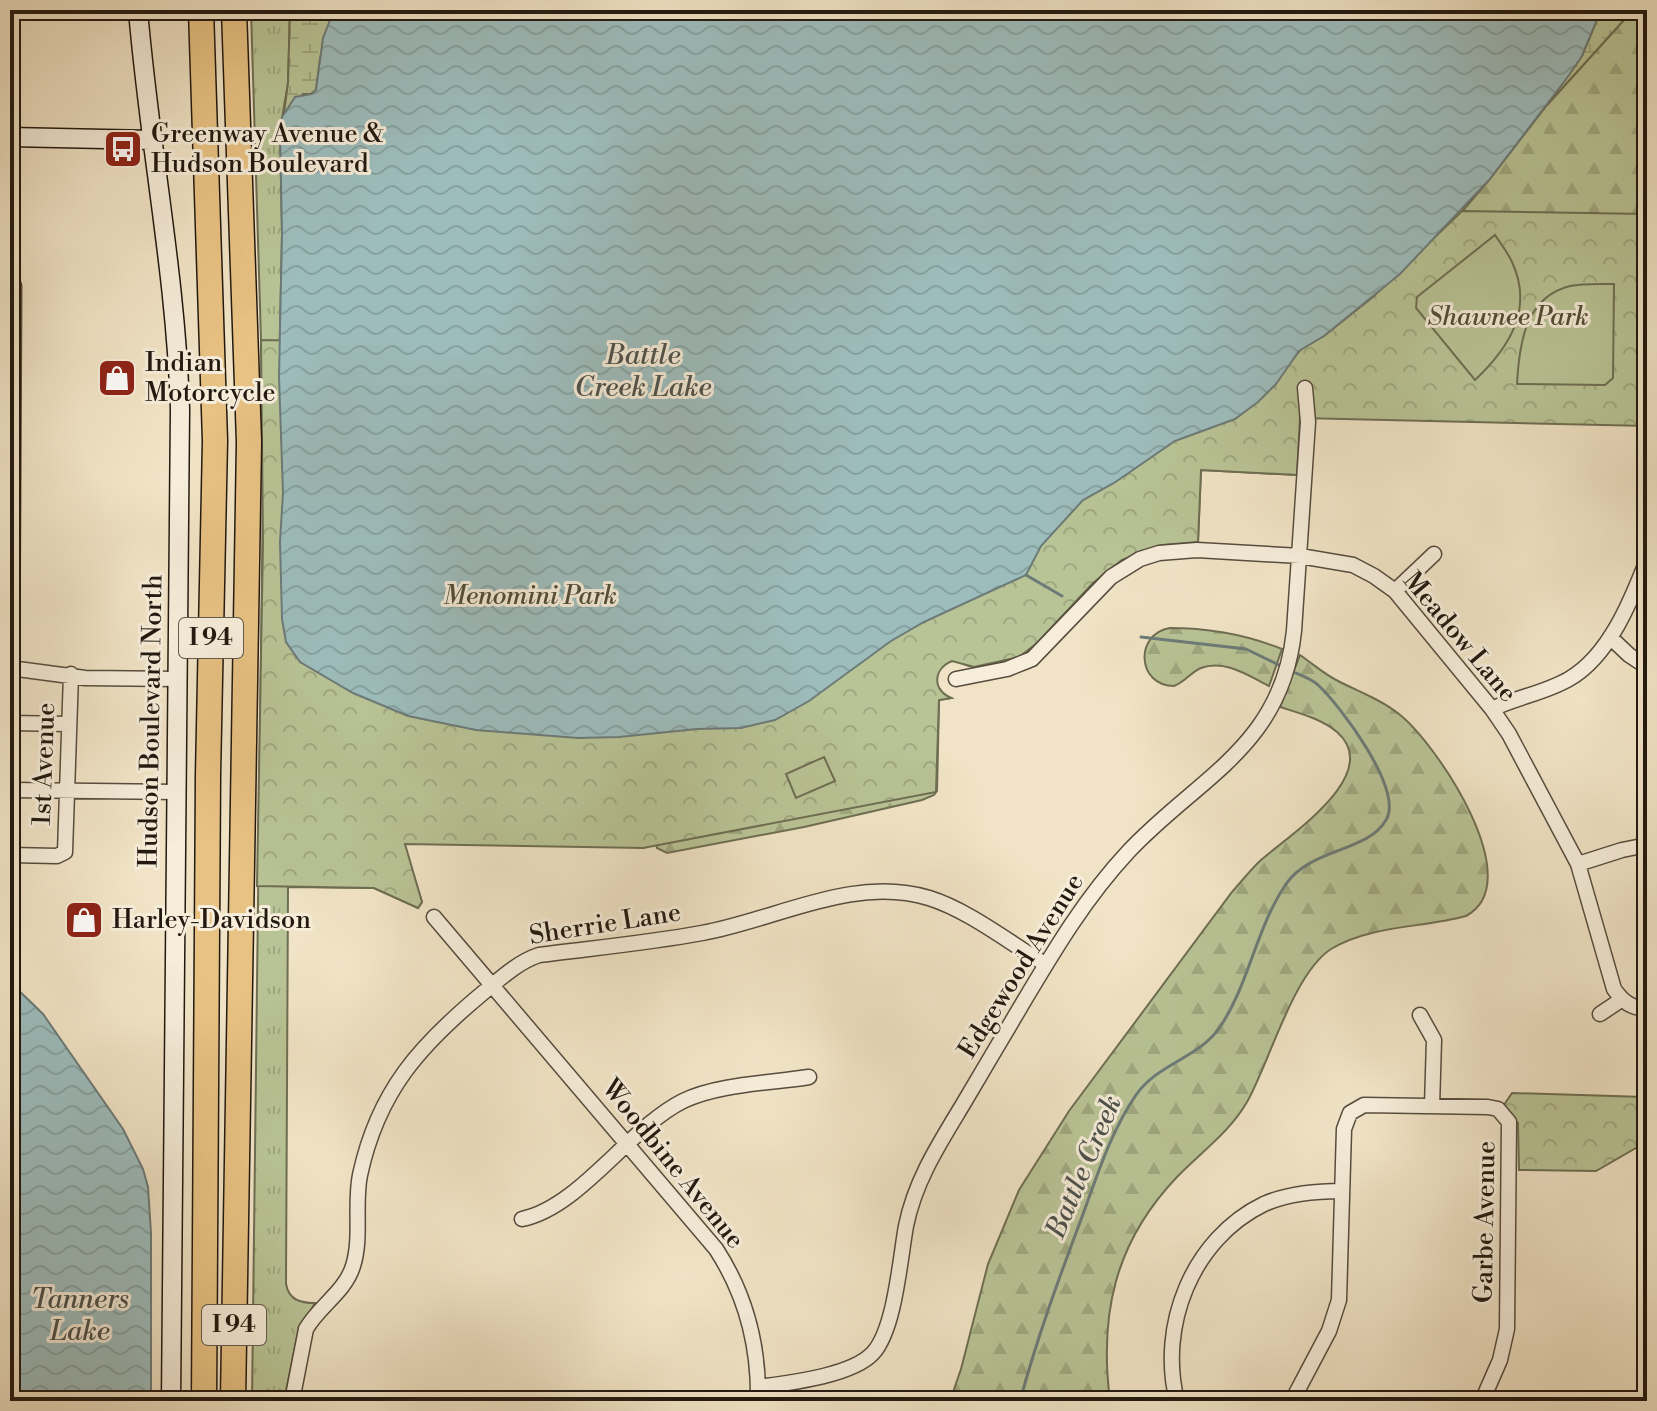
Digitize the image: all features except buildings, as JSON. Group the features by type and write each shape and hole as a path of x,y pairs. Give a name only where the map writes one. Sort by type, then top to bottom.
{"highway":[{"name":"I 94","path":"201,10 215,441 208,775 204,1401"},
{"name":"I 94","path":"233,1401 249,442 234,10"},
{"path":"236,1250 244,1401"},
{"path":"196,1401 205,1267"}],"street":[{"name":"Hudson Boulevard North","path":"138,10 152,140 171,265 179,356 181,483 171,1401"},
{"path":"10,137 152,140"},
{"path":"10,277 14,286 11,668 85,678 178,679"},
{"name":"Edgewood Avenue","path":"758,1394 840,1372 866,1360 882,1342 911,1202 919,1182 1045,964 1084,906 1129,851 1214,777 1246,744 1272,704 1290,660 1308,414 1305,388"},
{"name":"Meadow Lane","path":"956,679 1007,669 1032,659 1111,577 1140,559 1159,553 1197,550 1300,556 1353,565 1395,591 1509,734 1578,864 1610,979 1621,1000"},
{"path":"1395,591 1434,554"},
{"path":"1492,709 1568,680 1581,671 1610,637 1647,560"},
{"path":"1610,637 1647,667"},
{"name":"1st Avenue","path":"10,855 64,854 71,674"},
{"path":"10,723 69,724"},
{"path":"10,790 176,792"},
{"path":"1578,864 1647,845"},
{"name":"Sherrie Lane","path":"292,1401 306,1329 347,1281 354,1266 360,1176 381,1110 405,1070 429,1041 521,962 539,955 701,934 841,895 866,893 928,898 959,912 1045,964"},
{"name":"Woodbine Avenue","path":"434,917 702,1230 728,1268 751,1327 758,1394"},
{"path":"1600,1014 1621,1000 1647,1009"},
{"path":"1420,1015 1434,1040 1432,1106"},
{"path":"522,1219 552,1209 669,1110 703,1093 809,1077"},
{"name":"Garbe Avenue","path":"1342,1191 1344,1129 1350,1113 1364,1105 1488,1107 1498,1109 1509,1122 1507,1329 1500,1360 1482,1401"},
{"path":"1177,1401 1170,1359 1175,1318 1180,1301 1212,1246 1240,1219 1263,1205 1301,1193 1342,1191 1339,1300 1329,1331 1292,1401"}],"green space":[{"name":"Menomini Park","path":"251,10 290,10 288,83 280,130 282,234 279,377 1175,441 1297,475 1201,470 1198,542 1171,543 1143,550 1135,540 1029,651 983,666 973,667 952,661 944,664 937,673 937,683 942,692 951,698 939,700 938,749 643,848 391,804 422,902 418,908 374,888 288,887 286,1284 296,1300 315,1303 298,1332 284,1401 252,1401 263,488"},
{"path":"290,10 334,10 320,59 316,90 303,94 284,113 288,83"},
{"path":"1601,10 1633,10 1547,105 1582,56"},
{"path":"1633,10 1647,10 1647,227 1459,215 1547,105"},
{"name":"Menomini Park","path":"1462,211 1647,214 1647,426 1300,418 1297,475 1201,470 1198,542 1162,545 1122,560 1093,583 1036,644 1019,657 974,667 952,661 941,669 938,685 951,698 939,700 936,792 643,848 405,844 422,902 418,908 374,888 257,886 263,542 261,340 1294,358 1302,348 1324,336 1373,297"},
{"name":"Shawnee Park","path":"1495,235 1518,279 1519,312 1498,355 1475,380 1416,308 1417,297"},
{"path":"1614,284 1613,378 1605,385 1517,384 1527,324 1543,300 1570,286"},
{"path":"1170,628 1227,633 1282,649 1269,686 1236,670 1219,666 1201,668 1174,686 1162,684 1147,669 1146,649 1158,632"},
{"path":"1300,655 1324,673 1399,714 1434,753 1470,813 1483,845 1488,874 1483,899 1466,916 1362,935 1331,949 1317,961 1294,998 1256,1085 1240,1113 1156,1202 1126,1254 1110,1309 1107,1369 1110,1401 950,1401 988,1264 1019,1190 1069,1111 1232,892 1261,860 1310,820 1341,785 1349,766 1349,749 1337,732 1317,720 1280,707"},
{"path":"938,749 937,791 922,800 804,827 667,853 657,848 656,844"},
{"path":"824,757 835,781 796,798 786,774"},
{"path":"1512,1093 1644,1097 1643,1140 1647,1144 1647,1158 1636,1148 1596,1171 1519,1170 1518,1123 1504,1105"}],"water":[{"name":"Battle Creek Lake","path":"334,10 1601,10 1582,56 1567,78 1489,180 1400,274 1324,336 1299,351 1276,384 1235,419 1175,441 1114,483 1083,500 1041,546 1026,575 924,622 891,641 809,701 775,720 741,728 578,738 476,730 408,716 353,693 300,662 286,642 282,619 280,542 283,493 279,377 282,234 280,130 282,117 295,97 316,90 323,38"},
{"name":"Tanners Lake","path":"10,982 43,1014 123,1129 143,1169 148,1187 151,1233 151,1401 10,1401"}],"waterway":[{"path":"273,10 292,19 330,18"},
{"name":"Battle Creek","path":"1026,575 1062,596"},
{"name":"Battle Creek","path":"1141,637 1246,649 1281,666"},
{"name":"Battle Creek","path":"1020,1401 1065,1263 1105,1154 1127,1109 1145,1084 1201,1046 1220,1027 1238,993 1267,919 1286,884 1310,863 1366,838 1386,820 1389,806 1386,789 1367,749 1328,695 1309,679 1291,671"}],"place":[{"name":"Greenway Avenue & Hudson Boulevard","path":"123,149"},
{"name":"Indian Motorcycle","path":"117,378"},
{"name":"Harley-Davidson","path":"84,920"}]}
